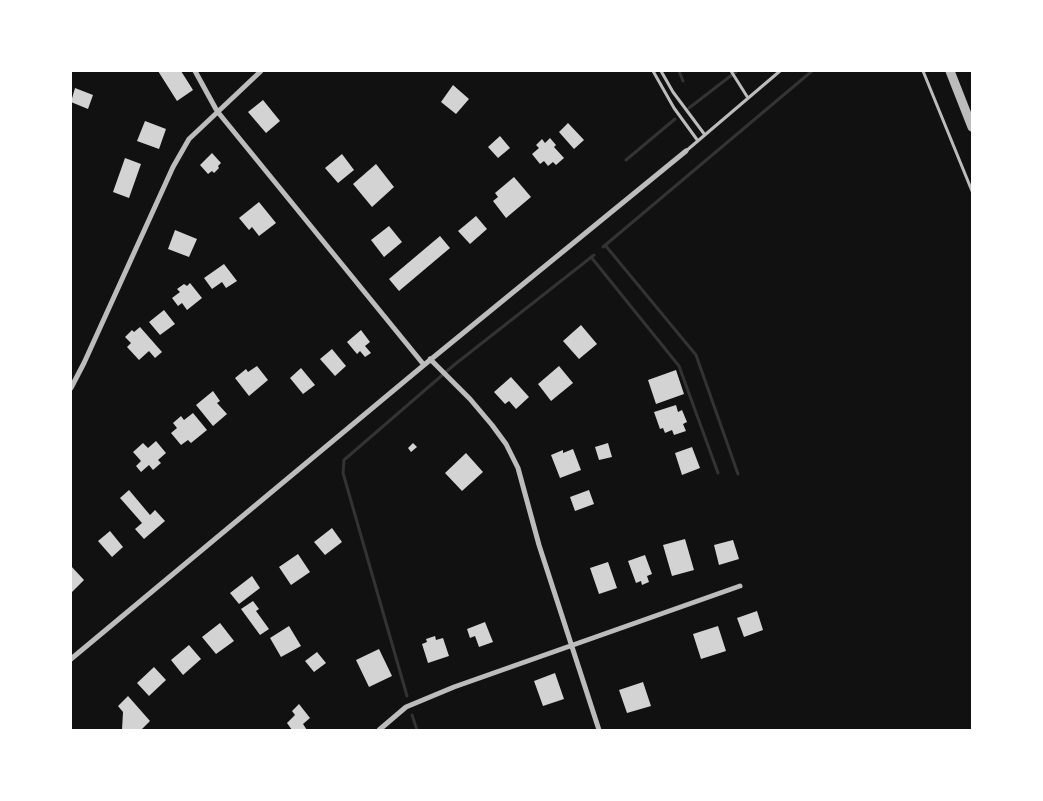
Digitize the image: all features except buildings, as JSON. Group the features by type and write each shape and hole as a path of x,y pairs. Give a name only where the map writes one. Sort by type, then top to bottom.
{"street":[{"path":"195,71 217,111 424,365"},
{"path":"71,388 173,166 189,139 261,71"},
{"path":"950,71 972,127"},
{"path":"71,659 430,359 686,151"},
{"path":"430,359 470,399 492,425 506,444 518,468 539,545 599,730"},
{"path":"379,730 406,707 454,687 740,586"}],"lane":[{"path":"653,71 674,108 698,141"},
{"path":"661,71 673,92 705,135"},
{"path":"731,71 748,98"},
{"path":"686,151 780,71"},
{"path":"923,71 972,190"}],"waterway":[{"path":"679,71 683,81"},
{"path":"689,108 737,71"},
{"path":"603,247 812,71"},
{"path":"626,160 675,119"},
{"path":"605,245 696,355 738,474"},
{"path":"407,696 343,473 344,460 454,365 594,255"},
{"path":"591,257 679,366 718,473"},
{"path":"412,715 417,730"}]}
